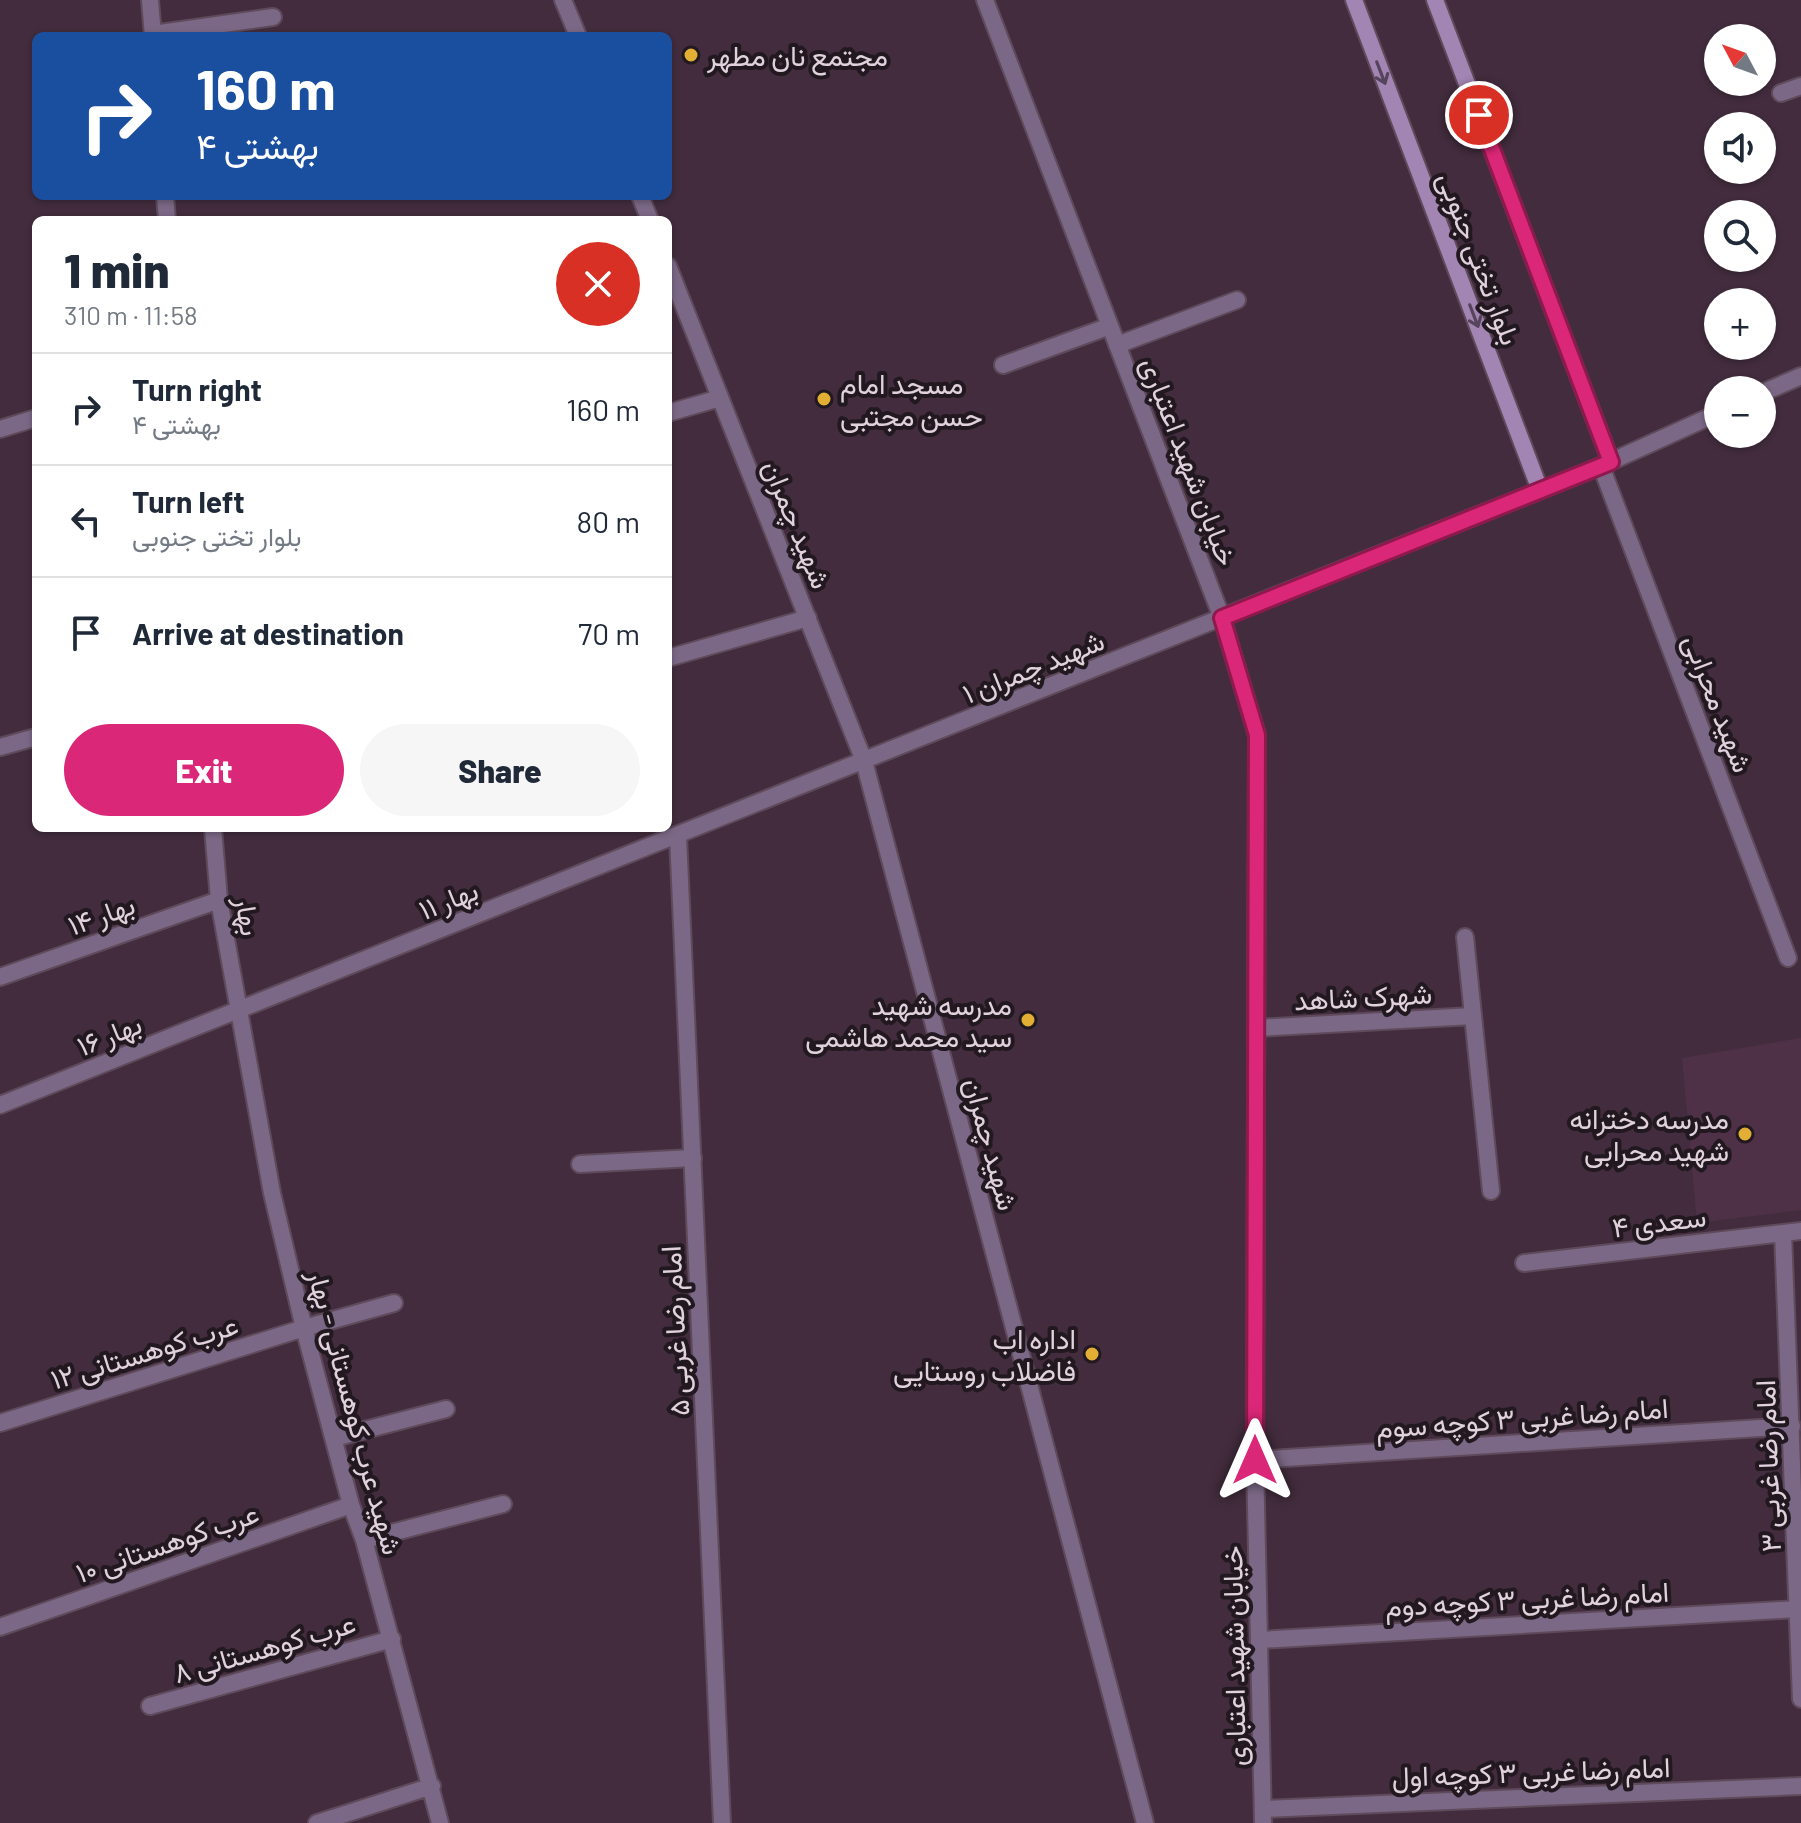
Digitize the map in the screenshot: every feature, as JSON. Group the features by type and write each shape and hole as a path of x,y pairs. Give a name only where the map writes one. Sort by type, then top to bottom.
{"street":[{"path":"150,0 153,32"},
{"path":"563,0 576,32"},
{"name":"خیابان شهید اعتباری","path":"985,0 1222,618 1257,735 1255,1460 1263,1816"},
{"name":"بلوار تختی جنوبی","path":"1354,0 1540,490"},
{"name":"بلوار تختی جنوبی","path":"1435,0 1606,464"},
{"path":"173,32 273,17"},
{"path":"1781,93 1801,86"},
{"name":"شهید چمران","path":"672,276 864,761 1145,1823"},
{"path":"1117,345 1237,300"},
{"path":"1003,365 1110,326"},
{"path":"1776,387 1801,376"},
{"path":"672,412 720,398"},
{"path":"0,429 32,419"},
{"name":"شهید چمران ۱","path":"678,836 1606,464 1704,419"},
{"name":"شهید محرابی","path":"1606,464 1788,958"},
{"path":"672,657 808,618"},
{"path":"0,747 32,738"},
{"name":"بهار","path":"213,832 219,900 238,1011"},
{"name":"بهار ۱۱","path":"238,1011 678,836"},
{"name":"امام رضا غربی ۵","path":"678,836 722,1823"},
{"name":"بهار ۱۴","path":"0,977 219,900"},
{"path":"1465,937 1491,1191"},
{"name":"بهار ۱۶","path":"0,1105 238,1011"},
{"name":"شهید عرب کوهستانی - بهار","path":"238,1011 272,1193 304,1328 351,1505 392,1639 440,1823"},
{"name":"شهرک شاهد","path":"1256,1028 1473,1016"},
{"path":"580,1164 693,1158"},
{"name":"سعدی ۴","path":"1524,1263 1801,1231"},
{"name":"امام رضا غربی ۳","path":"1783,1233 1801,1699"},
{"name":"عرب کوهستانی ۱۲","path":"0,1423 394,1303"},
{"path":"334,1438 446,1409"},
{"name":"امام رضا غربی ۳ کوچه سوم","path":"1255,1460 1792,1426"},
{"path":"364,1540 503,1504"},
{"name":"عرب کوهستانی ۱۰","path":"0,1627 351,1505"},
{"name":"امام رضا غربی ۳ کوچه دوم","path":"1259,1640 1798,1609"},
{"name":"عرب کوهستانی ۸","path":"150,1706 392,1639"},
{"path":"317,1823 432,1786"},
{"name":"امام رضا غربی ۳ کوچه اول","path":"1263,1816 1801,1786"}],"shaded area":[{"name":"مدرسه دخترانه شهید محرابی","path":"1801,1038 1801,1210 1697,1223 1682,1058"}],"place":[{"name":"مجتمع نان مطهر","path":"691,55"},
{"name":"مسجد امام حسن مجتبی","path":"824,399"},
{"name":"مدرسه شهید سید محمد هاشمی","path":"1028,1020"},
{"name":"مدرسه دخترانه شهید محرابی","path":"1745,1134"},
{"name":"اداره اب فاضلاب روستایی","path":"1092,1354"}],"route":[{"path":"1255,1460 1257,735 1222,618 1611,462 1479,115"}]}
